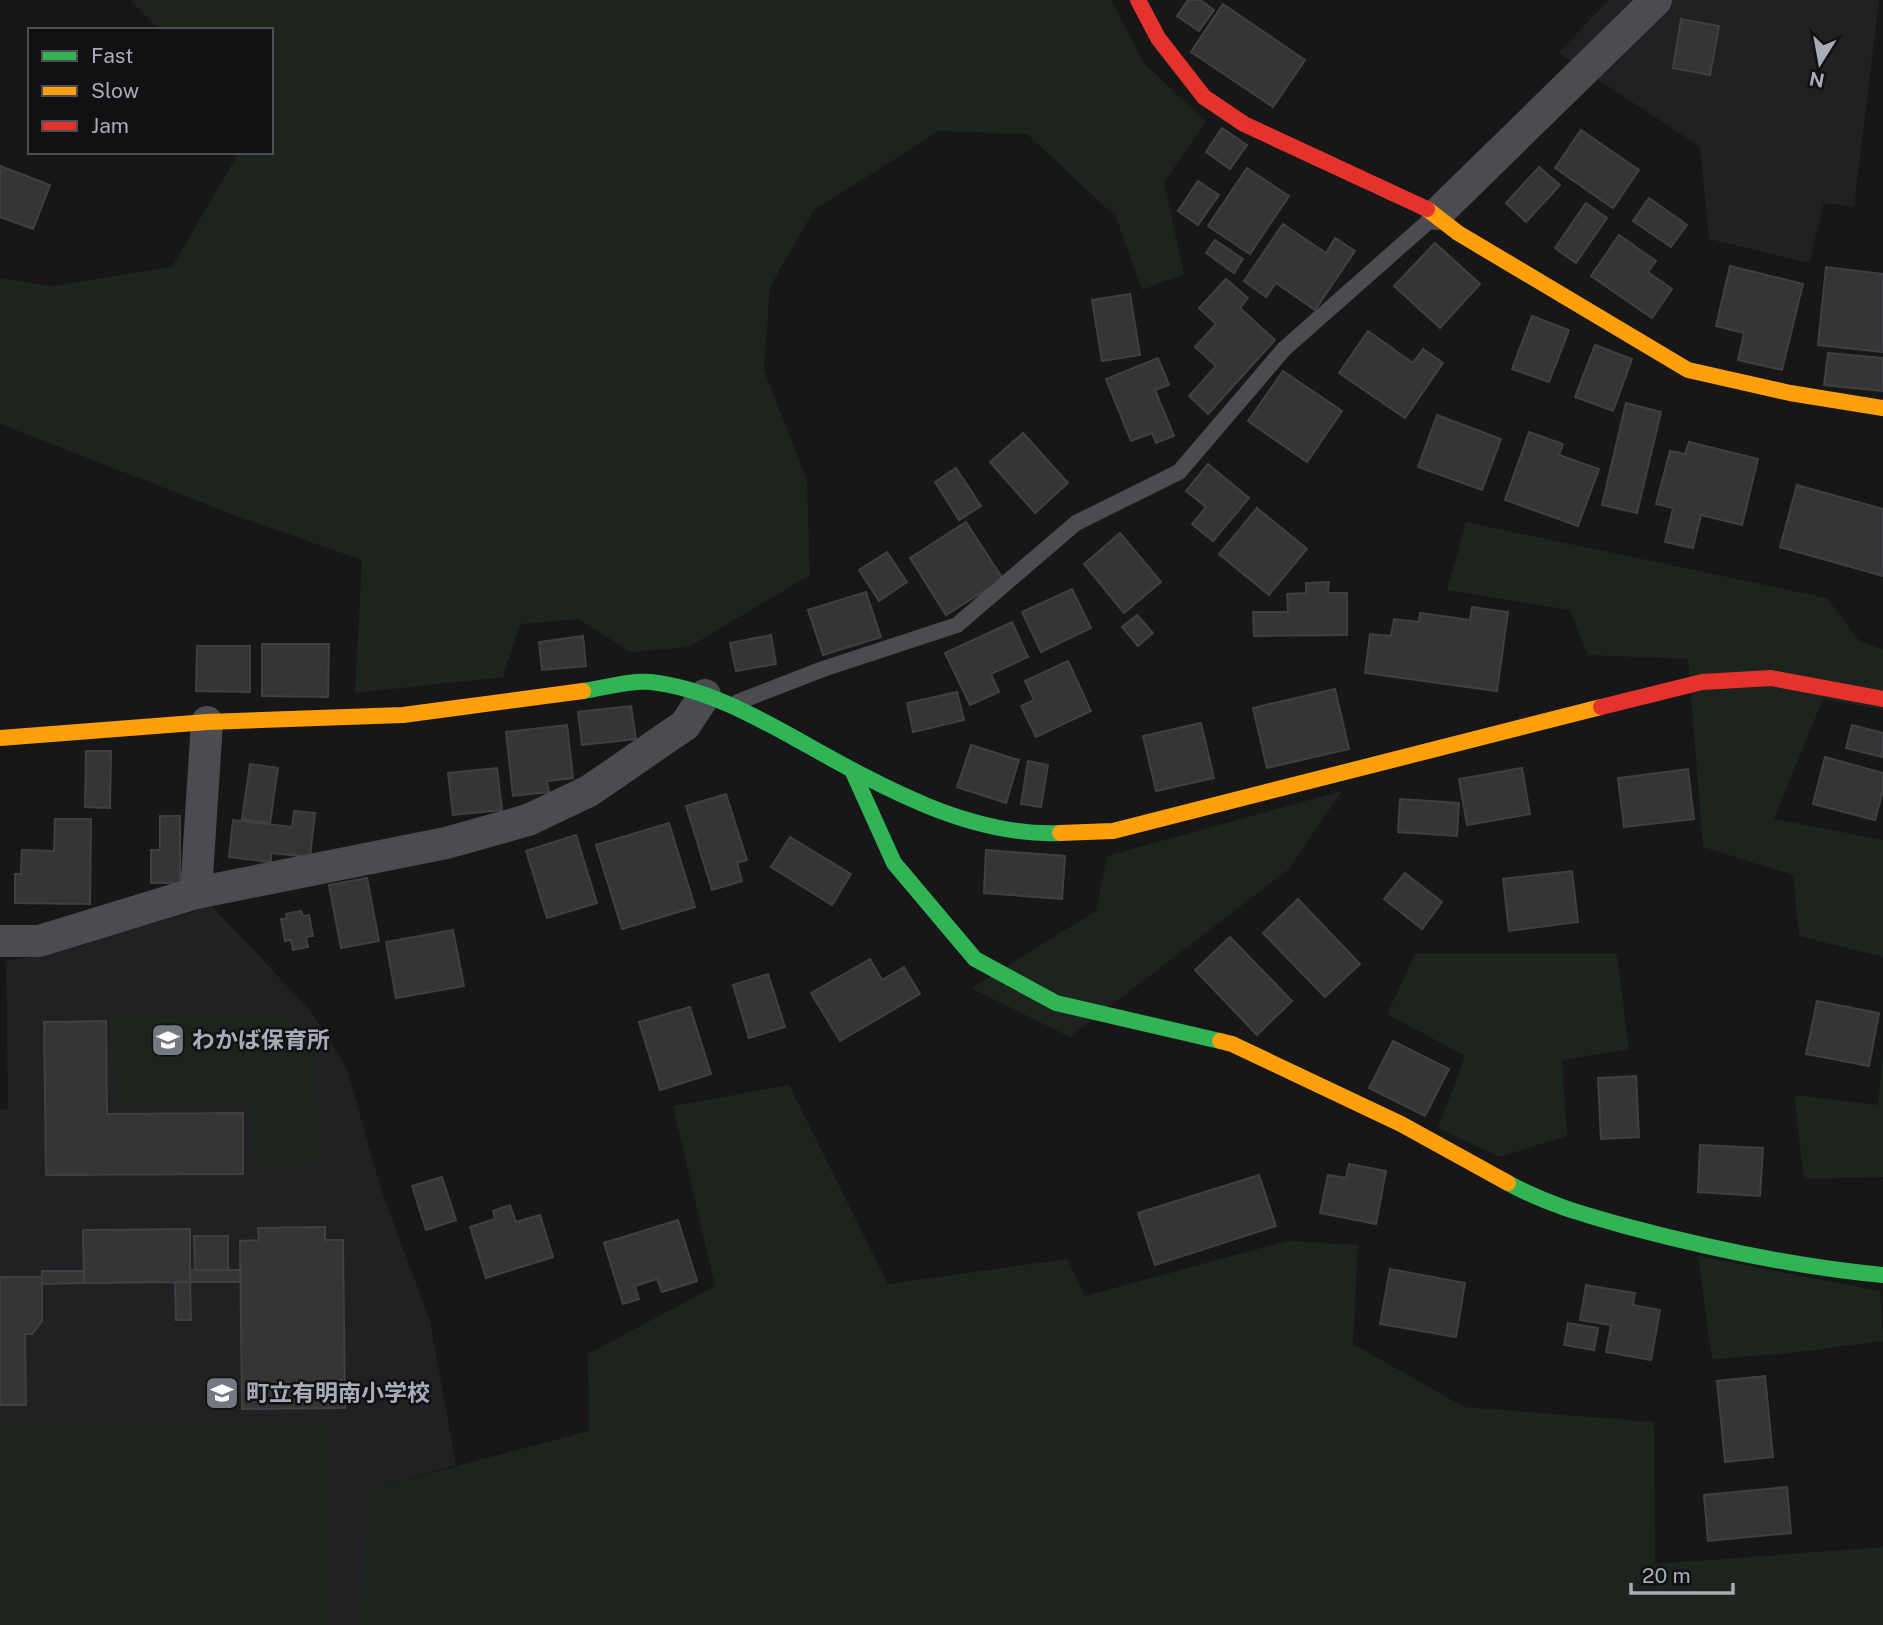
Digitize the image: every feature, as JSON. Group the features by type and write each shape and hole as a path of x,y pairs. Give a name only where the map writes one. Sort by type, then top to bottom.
{"street":[{"path":"1138,0 1158,38 1204,97 1244,124 1437,214 1458,233 1688,370 1790,393 1883,408"},
{"path":"1437,214 1656,0"},
{"path":"0,738 208,722 403,715 650,682 720,699 852,770 944,815 1042,834 1113,831 1702,682 1771,678 1883,699"},
{"path":"0,941 39,941 196,893 446,843 528,820 589,791 720,699"},
{"path":"196,893 208,722"},
{"path":"852,770 894,863 975,959 1056,1003 1232,1044 1401,1124 1544,1203 1682,1241 1827,1270 1883,1275"}],"lane":[{"path":"720,699 957,625 1076,523 1179,472 1284,349 1437,214"}],"shaded area":[{"path":"130,0 1111,0 1144,63 1206,122 1164,182 1184,274 1142,290 1116,217 1027,134 939,131 814,210 770,287 764,370 807,480 810,575 689,647 630,652 579,619 520,624 503,677 355,693 362,560 239,517 0,424 0,278 51,286 172,267 238,154 273,154 273,28 158,28"},
{"path":"1609,0 1879,0 1854,207 1824,203 1809,263 1709,239 1700,147 1558,53"},
{"path":"1466,522 1827,598 1860,642 1883,649 1883,710 1823,699 1774,819 1883,840 1883,957 1799,936 1793,875 1703,847 1688,659 1588,655 1570,610 1447,590"},
{"path":"1342,791 1289,869 1070,1037 971,988 1096,911 1107,856"},
{"name":"町立有明南小学校","path":"208,902 310,1010 347,1069 381,1189 430,1321 456,1465 368,1490 361,1625 0,1625 0,1110 8,1109 6,961 41,955 193,912"},
{"path":"1415,954 1617,954 1629,1049 1562,1060 1567,1136 1499,1157 1438,1128 1465,1056 1387,1014"},
{"path":"113,1014 286,1015 316,1059 320,1165 254,1168 250,1106 115,1107"},
{"path":"1883,1054 1883,1177 1804,1179 1794,1095 1878,1105"},
{"path":"789,1085 888,1284 1067,1259 1085,1296 1287,1241 1358,1245 1353,1344 1464,1407 1654,1422 1655,1564 1883,1547 1883,1625 361,1625 367,1490 589,1431 588,1354 715,1286 673,1106"},
{"path":"1698,1256 1880,1291 1883,1341 1783,1354 1712,1359"},
{"path":"331,1424 330,1625 0,1625 0,1426"}],"building":[{"path":"1188,0 1200,0 1214,10 1199,31 1177,16"},
{"path":"1223,4 1305,60 1273,107 1191,52"},
{"path":"1681,19 1719,26 1710,75 1673,68"},
{"path":"1222,128 1247,145 1230,169 1206,152"},
{"path":"1581,130 1639,170 1613,208 1555,168"},
{"path":"0,166 50,185 33,229 0,217"},
{"path":"1539,167 1560,185 1526,222 1506,203"},
{"path":"1247,168 1289,196 1250,254 1208,226"},
{"path":"1198,181 1219,195 1198,225 1178,211"},
{"path":"1649,198 1687,225 1671,247 1633,221"},
{"path":"1586,203 1607,218 1576,263 1555,248"},
{"path":"1283,224 1326,253 1335,238 1355,251 1315,310 1276,283 1266,297 1244,281"},
{"path":"1619,235 1656,261 1648,272 1672,289 1652,318 1591,276"},
{"path":"1215,240 1243,259 1234,273 1206,253"},
{"path":"1435,243 1480,284 1440,328 1394,286"},
{"path":"1730,266 1803,284 1782,370 1738,360 1744,333 1716,326"},
{"path":"1826,267 1883,274 1883,352 1818,345"},
{"path":"1226,279 1248,298 1240,308 1275,340 1208,414 1189,396 1216,366 1195,347 1216,324 1199,308"},
{"path":"1130,294 1140,355 1102,361 1092,300"},
{"path":"1532,316 1569,330 1549,382 1512,369"},
{"path":"1368,331 1413,363 1423,349 1443,363 1405,418 1339,373"},
{"path":"1595,345 1632,359 1613,411 1575,397"},
{"path":"1828,353 1883,358 1883,391 1824,385"},
{"path":"1158,358 1169,385 1155,390 1174,436 1156,443 1152,433 1131,441 1106,379"},
{"path":"1283,371 1342,411 1307,462 1248,421"},
{"path":"1626,403 1661,412 1637,513 1602,505"},
{"path":"1437,415 1501,439 1482,490 1418,467"},
{"path":"1529,432 1563,444 1559,455 1599,469 1578,526 1505,500"},
{"path":"1023,433 1068,483 1035,513 990,462"},
{"path":"1689,442 1758,459 1742,525 1701,515 1693,548 1665,542 1673,508 1656,504 1670,451 1685,454"},
{"path":"1208,464 1249,498 1213,541 1192,524 1206,507 1186,491"},
{"path":"956,468 981,506 959,520 935,482"},
{"path":"1797,485 1883,509 1883,576 1780,547"},
{"path":"1257,508 1307,549 1269,595 1219,554"},
{"path":"966,522 1003,579 946,615 910,558"},
{"path":"1120,533 1161,582 1124,613 1084,564"},
{"path":"887,552 907,582 879,601 859,570"},
{"path":"1329,582 1328,593 1347,593 1347,635 1254,636 1253,612 1288,612 1287,594 1306,593 1306,583"},
{"path":"1072,589 1091,628 1041,652 1022,612"},
{"path":"866,592 881,637 823,655 808,610"},
{"path":"1472,607 1508,612 1497,691 1365,673 1370,634 1391,636 1394,619 1419,622 1420,613 1470,620"},
{"path":"1137,615 1153,633 1138,646 1122,627"},
{"path":"1012,622 1028,657 991,674 999,692 970,705 945,653"},
{"path":"771,635 776,664 736,671 730,643"},
{"path":"583,636 586,666 542,670 539,642"},
{"path":"262,644 329,644 328,697 262,696"},
{"path":"197,646 250,646 250,692 196,691"},
{"path":"1068,661 1091,711 1036,737 1021,706 1034,700 1025,681"},
{"path":"1335,689 1349,749 1267,768 1253,708"},
{"path":"957,692 964,720 913,732 907,703"},
{"path":"631,706 636,739 582,745 578,712"},
{"path":"1201,723 1214,778 1156,791 1143,736"},
{"path":"567,725 573,778 547,781 549,792 513,796 506,732"},
{"path":"1852,725 1883,733 1882,757 1846,748"},
{"path":"971,745 1019,760 1006,803 957,787"},
{"path":"86,751 111,751 110,808 85,807"},
{"path":"1825,757 1883,773 1883,790 1875,820 1813,804"},
{"path":"1028,761 1048,765 1041,807 1021,804"},
{"path":"250,764 278,768 270,823 242,819"},
{"path":"497,768 502,810 453,815 448,773"},
{"path":"1522,768 1530,814 1467,825 1459,779"},
{"path":"1688,769 1694,819 1624,827 1618,778"},
{"path":"726,794 747,860 737,863 742,881 712,890 686,806"},
{"path":"1400,799 1459,803 1457,836 1398,832"},
{"path":"294,811 315,813 310,857 271,853 271,862 229,857 233,820 292,827"},
{"path":"160,816 180,816 180,883 151,883 151,850 160,850"},
{"path":"55,819 91,819 90,904 15,903 15,874 21,874 22,850 54,851"},
{"path":"669,823 695,907 622,929 596,845"},
{"path":"576,835 597,903 547,918 526,851"},
{"path":"790,837 851,874 832,905 771,867"},
{"path":"986,850 1065,856 1062,899 984,893"},
{"path":"1572,871 1578,922 1509,931 1503,879"},
{"path":"1405,873 1442,902 1422,929 1384,899"},
{"path":"367,878 379,941 341,948 329,885"},
{"path":"1298,899 1360,964 1325,997 1263,933"},
{"path":"301,911 303,916 309,915 313,936 306,937 308,947 293,950 291,940 285,941 281,919 287,918 286,914"},
{"path":"453,930 464,986 396,998 386,942"},
{"path":"1230,937 1292,1001 1257,1035 1195,970"},
{"path":"870,959 882,980 904,967 920,994 840,1041 811,993"},
{"path":"768,974 785,1027 749,1038 733,985"},
{"path":"1817,1001 1879,1013 1869,1066 1806,1054"},
{"path":"690,1007 711,1074 660,1090 639,1022"},
{"path":"106,1021 107,1114 243,1113 243,1174 46,1175 44,1022"},
{"path":"1393,1041 1449,1069 1425,1116 1369,1088"},
{"path":"1636,1076 1639,1137 1601,1139 1598,1078"},
{"path":"1700,1145 1763,1148 1760,1196 1698,1192"},
{"path":"1349,1164 1386,1171 1376,1224 1320,1213 1328,1175 1346,1178"},
{"path":"1259,1175 1276,1226 1155,1265 1138,1213"},
{"path":"442,1177 456,1220 426,1230 412,1186"},
{"path":"510,1205 516,1222 540,1215 553,1257 486,1278 470,1227 495,1219 493,1211"},
{"path":"678,1220 697,1281 662,1292 657,1279 635,1286 639,1299 623,1304 604,1243"},
{"path":"325,1227 325,1240 343,1240 345,1408 242,1409 240,1241 259,1240 258,1228"},
{"path":"190,1229 190,1282 84,1283 83,1230"},
{"path":"194,1236 228,1236 228,1270 195,1270"},
{"path":"1390,1269 1465,1283 1456,1337 1380,1324"},
{"path":"190,1270 241,1270 241,1282 190,1282"},
{"path":"42,1271 84,1271 84,1283 42,1284"},
{"path":"0,1277 42,1277 42,1321 32,1334 25,1334 26,1405 0,1405"},
{"path":"175,1282 190,1282 191,1320 176,1320"},
{"path":"1586,1285 1635,1293 1633,1305 1660,1310 1651,1360 1606,1352 1611,1325 1580,1320"},
{"path":"1568,1323 1598,1328 1594,1350 1564,1345"},
{"path":"1765,1376 1773,1457 1725,1462 1717,1381"},
{"path":"1787,1487 1791,1533 1708,1541 1704,1495"}],"traffic: fast":[{"path":"583,691 643,682 690,690 746,712 859,774 924,804 991,826 1026,832 1060,833"},
{"path":"852,770 894,863 975,959 1056,1003 1220,1041"},
{"path":"1508,1183 1567,1209 1660,1235 1787,1262 1883,1275"}],"traffic: slow":[{"path":"1427,209 1458,233 1688,370 1790,393 1883,408"},
{"path":"0,738 207,722 403,715 583,691"},
{"path":"1060,833 1113,831 1601,707"},
{"path":"1220,1041 1232,1044 1401,1124 1508,1183"}],"traffic: jam":[{"path":"1138,0 1158,38 1204,97 1244,124 1427,209"},
{"path":"1601,707 1702,682 1771,678 1883,699"}],"place":[{"name":"わかば保育所","path":"168,1040"},
{"name":"町立有明南小学校","path":"222,1393"}]}
